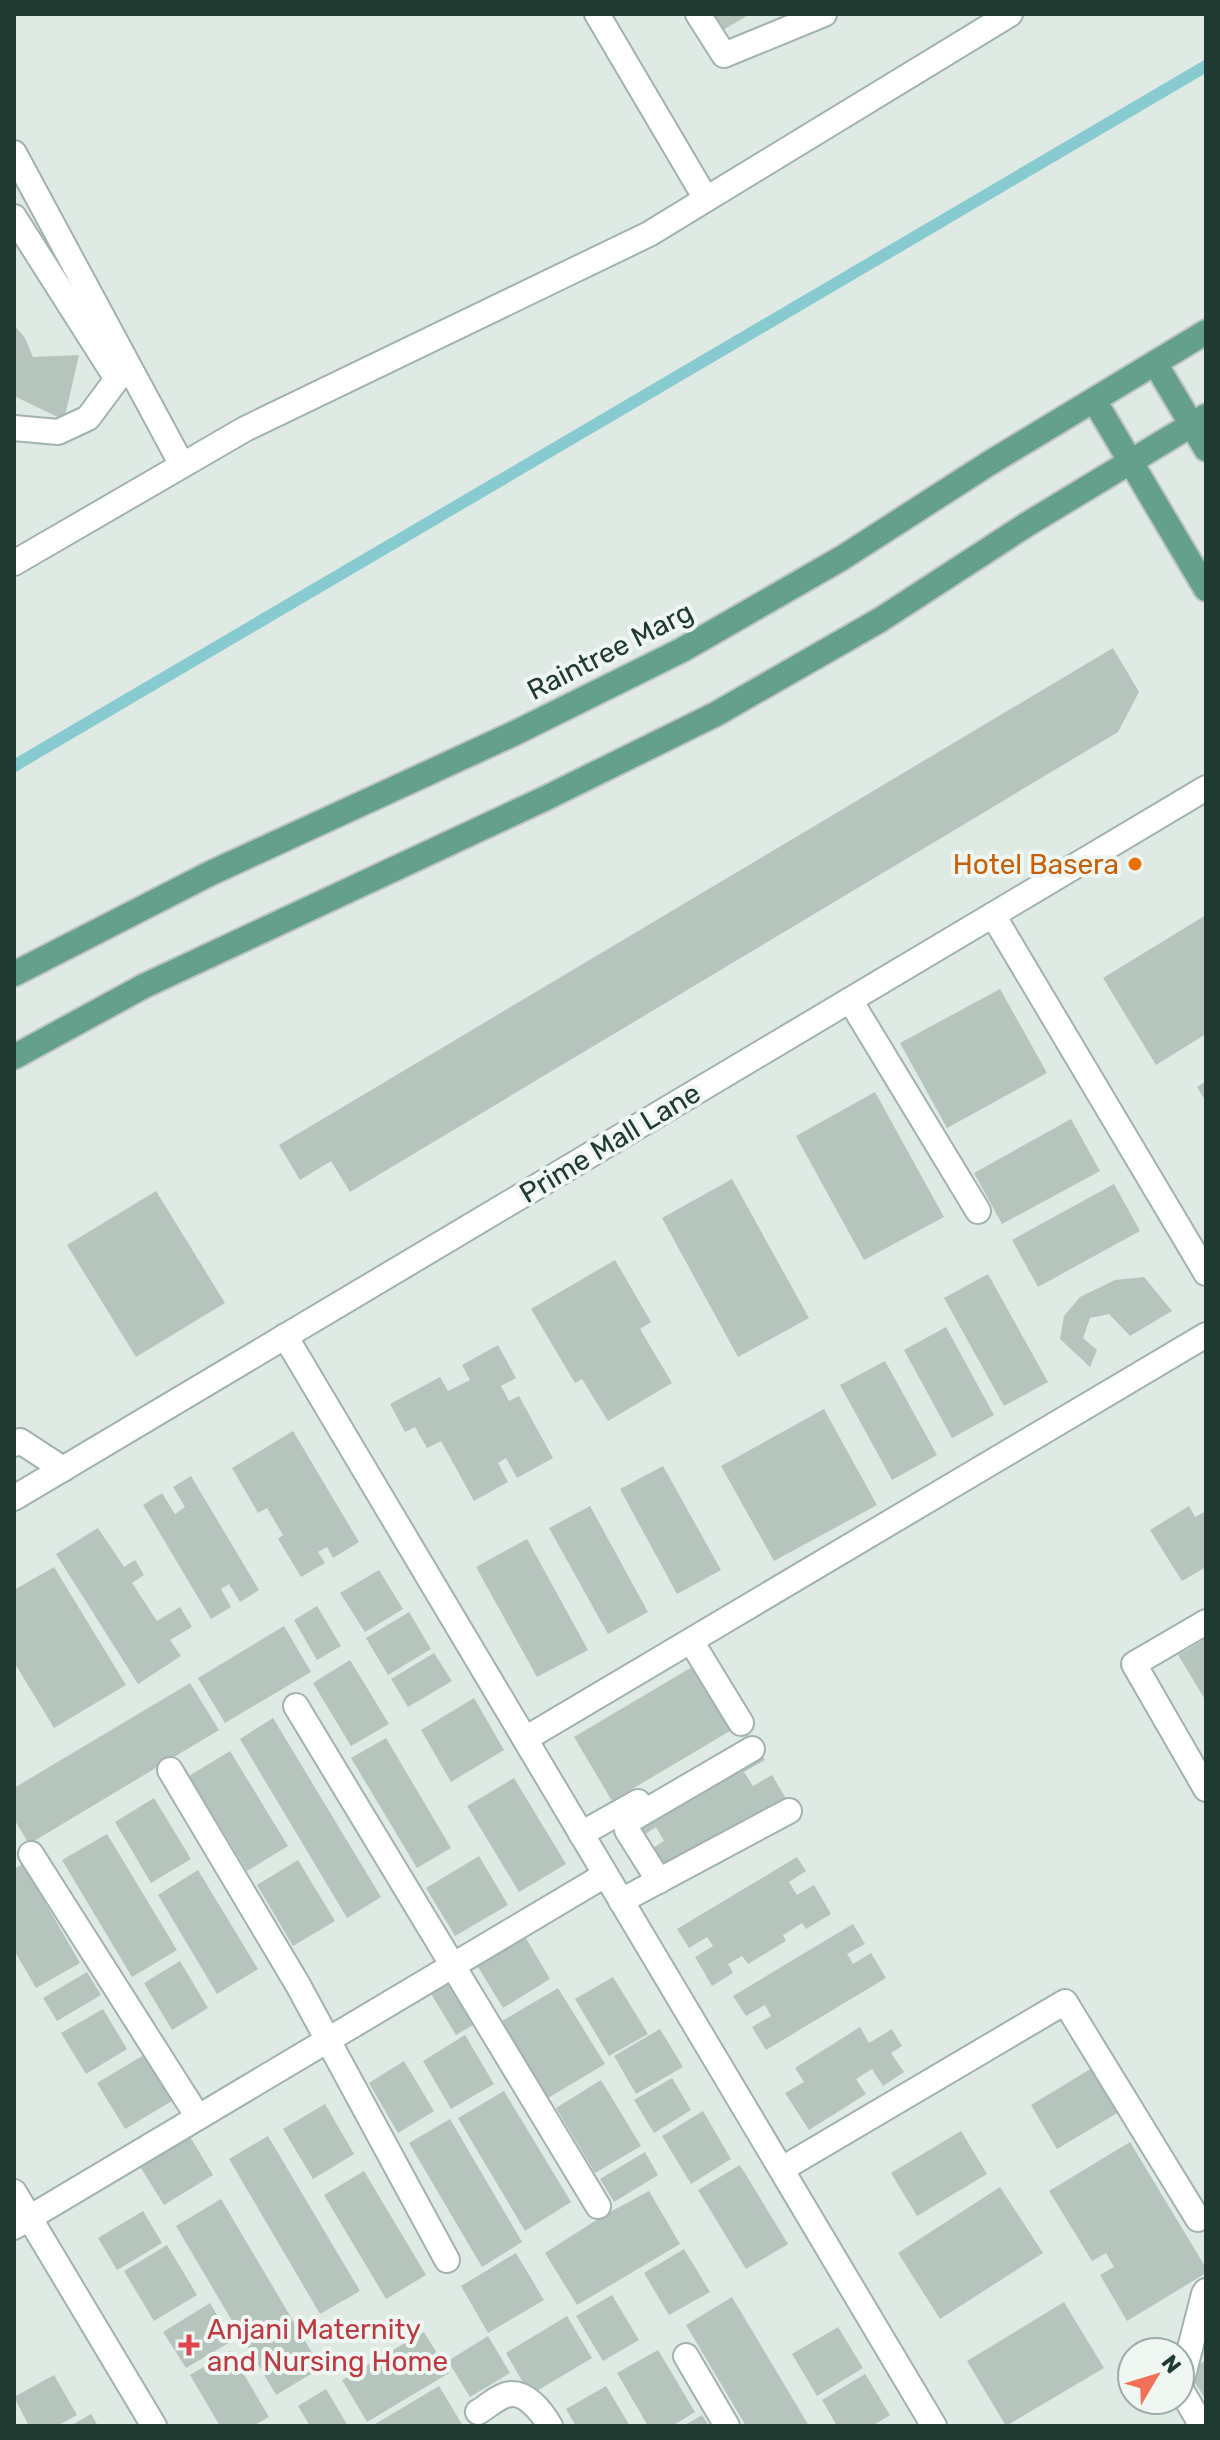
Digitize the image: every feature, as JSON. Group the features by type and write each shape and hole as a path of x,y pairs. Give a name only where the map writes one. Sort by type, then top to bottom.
{"main road":[{"name":"Raintree Marg","path":"14,974 211,873 515,733 682,650 842,558 988,464 1206,332"},
{"path":"1155,363 1199,421 1206,449"},
{"path":"1094,400 1206,589"},
{"path":"14,1057 158,979 546,798 716,714 880,620 1026,525 1199,421"}],"street":[{"path":"597,14 706,199"},
{"path":"698,14 724,55 824,14"},
{"path":"14,563 245,429 649,234 1010,14"},
{"path":"14,153 182,465"},
{"path":"14,217 117,379 88,418 58,432 14,428"},
{"name":"Prime Mall Lane","path":"14,1498 1206,788"},
{"path":"993,915 1206,1273"},
{"path":"850,1000 978,1211"},
{"path":"525,1739 1206,1335"},
{"path":"285,1336 934,2426"},
{"path":"16,1439 63,1469"},
{"path":"1206,1622 1134,1664 1206,1789"},
{"path":"691,1641 746,1737"},
{"path":"296,1706 598,2206"},
{"path":"581,1834 746,1737"},
{"path":"659,1881 627,1830 627,1822 746,1737"},
{"path":"170,1770 298,1985 447,2260"},
{"path":"621,1901 789,1811"},
{"path":"31,1854 198,2117"},
{"path":"22,2222 605,1875"},
{"path":"782,2169 1065,2002 1198,2219"},
{"path":"14,2192 22,2222 154,2426"},
{"path":"1194,2336 1206,2291"},
{"path":"686,2356 727,2426"},
{"path":"478,2412 506,2395 515,2394 534,2405 550,2426"}],"building":[{"path":"714,14 750,14 723,30"},
{"path":"14,325 25,338 33,357 79,355 64,420 14,396"},
{"path":"1113,648 1139,692 1118,732 350,1192 331,1161 300,1180 279,1145"},
{"path":"1206,915 1206,1034 1156,1065 1103,978"},
{"path":"1000,989 1047,1073 947,1128 900,1043"},
{"path":"1206,1081 1206,1102 1197,1087"},
{"path":"875,1092 944,1217 864,1260 796,1136"},
{"path":"1071,1119 1100,1171 1002,1224 974,1173"},
{"path":"732,1179 809,1318 738,1357 662,1218"},
{"path":"1114,1184 1140,1231 1038,1287 1012,1240"},
{"path":"156,1191 225,1303 136,1357 67,1245"},
{"path":"615,1260 651,1322 640,1329 672,1383 608,1421 582,1379 575,1383 531,1309"},
{"path":"988,1274 1048,1382 1004,1406 944,1298"},
{"path":"1144,1277 1172,1311 1130,1336 1109,1314 1090,1318 1083,1338 1097,1350 1090,1367 1060,1339 1064,1316 1080,1297 1115,1280"},
{"path":"946,1327 994,1415 952,1438 904,1350"},
{"path":"498,1345 516,1378 501,1386 509,1401 519,1396 553,1458 517,1478 506,1458 498,1463 508,1482 474,1501 441,1441 427,1448 415,1427 405,1432 390,1404 440,1377 448,1391 470,1380 462,1365"},
{"path":"885,1361 937,1455 892,1480 840,1385"},
{"path":"824,1409 877,1505 774,1561 721,1466"},
{"path":"293,1431 359,1542 333,1558 327,1547 318,1552 325,1563 301,1577 278,1539 283,1535 267,1508 258,1513 232,1468"},
{"path":"663,1466 721,1570 677,1594 620,1489"},
{"path":"191,1476 259,1590 240,1602 229,1584 221,1589 231,1607 211,1619 143,1505 162,1493 175,1514 185,1507 173,1487"},
{"path":"590,1506 648,1612 608,1634 549,1528"},
{"path":"1189,1506 1195,1517 1206,1511 1206,1567 1182,1581 1150,1530"},
{"path":"98,1528 124,1567 135,1560 144,1575 132,1583 157,1621 180,1607 192,1627 170,1640 181,1656 138,1684 56,1554"},
{"path":"527,1539 588,1650 537,1677 476,1567"},
{"path":"54,1567 126,1685 54,1728 14,1662 14,1590"},
{"path":"379,1570 403,1609 365,1632 340,1593"},
{"path":"317,1606 341,1646 317,1660 294,1620"},
{"path":"409,1612 431,1649 388,1675 366,1638"},
{"path":"284,1626 311,1672 225,1723 198,1678"},
{"path":"1206,1640 1206,1701 1178,1655"},
{"path":"434,1653 452,1681 408,1707 391,1679"},
{"path":"350,1660 389,1724 351,1746 313,1683"},
{"path":"697,1664 735,1728 612,1801 574,1737"},
{"path":"190,1683 219,1730 29,1844 14,1819 14,1788"},
{"path":"474,1698 504,1750 451,1782 421,1730"},
{"path":"273,1718 381,1897 347,1918 240,1739"},
{"path":"386,1738 451,1848 417,1868 351,1758"},
{"path":"230,1751 288,1846 247,1871 189,1776"},
{"path":"759,1751 765,1760 744,1772 753,1786 772,1775 788,1802 666,1874 651,1849 664,1841 656,1827 638,1839 632,1824"},
{"path":"514,1778 566,1864 519,1892 467,1806"},
{"path":"154,1798 191,1859 151,1883 115,1822"},
{"path":"107,1834 177,1950 132,1977 62,1860"},
{"path":"479,1856 508,1905 455,1936 426,1888"},
{"path":"797,1857 806,1871 789,1882 797,1895 814,1885 831,1914 806,1929 802,1923 783,1935 786,1941 748,1964 742,1956 728,1964 733,1973 712,1986 695,1957 713,1946 707,1937 689,1948 677,1929"},
{"path":"298,1860 335,1921 293,1946 257,1885"},
{"path":"23,1864 80,1963 36,1988 14,1950 14,1869"},
{"path":"198,1870 258,1969 217,1994 158,1895"},
{"path":"853,1924 865,1944 847,1954 853,1964 871,1953 886,1978 766,2050 752,2027 771,2016 765,2005 746,2016 733,1996"},
{"path":"523,1933 550,1979 503,2008 475,1962"},
{"path":"180,1961 208,2008 172,2030 144,1983"},
{"path":"87,1972 101,1995 57,2021 43,1998"},
{"path":"449,1974 478,2022 456,2035 427,1987"},
{"path":"613,1977 648,2034 609,2056 575,1999"},
{"path":"558,1988 605,2064 548,2098 502,2021"},
{"path":"103,2009 127,2049 86,2074 61,2033"},
{"path":"860,2027 869,2043 892,2029 902,2046 891,2053 904,2072 883,2086 872,2069 856,2079 866,2094 809,2130 785,2093 804,2082 795,2068"},
{"path":"660,2029 683,2067 636,2094 614,2056"},
{"path":"465,2035 494,2084 451,2109 423,2061"},
{"path":"149,2052 177,2098 125,2129 97,2083"},
{"path":"404,2061 434,2111 398,2133 369,2083"},
{"path":"1092,2068 1119,2112 1057,2149 1031,2105"},
{"path":"672,2078 691,2110 654,2133 634,2100"},
{"path":"601,2080 641,2146 595,2173 556,2108"},
{"path":"504,2091 571,2202 525,2231 458,2118"},
{"path":"325,2104 354,2154 313,2179 283,2129"},
{"path":"703,2111 731,2159 691,2184 662,2136"},
{"path":"450,2119 522,2242 482,2267 409,2143"},
{"path":"961,2131 987,2174 917,2216 891,2173"},
{"path":"189,2135 213,2175 164,2205 139,2165"},
{"path":"268,2136 360,2291 320,2314 229,2159"},
{"path":"1130,2142 1206,2268 1206,2273 1127,2321 1100,2275 1114,2267 1106,2253 1092,2261 1049,2191"},
{"path":"645,2152 658,2175 614,2202 600,2179"},
{"path":"740,2165 788,2244 746,2269 698,2190"},
{"path":"364,2171 426,2275 386,2299 324,2195"},
{"path":"1000,2187 1043,2253 940,2319 898,2253"},
{"path":"649,2191 680,2244 577,2305 545,2253"},
{"path":"221,2199 321,2368 276,2395 176,2226"},
{"path":"143,2211 162,2243 117,2270 98,2238"},
{"path":"167,2245 197,2295 154,2321 124,2271"},
{"path":"684,2249 710,2292 669,2315 644,2273"},
{"path":"516,2253 544,2300 488,2333 461,2286"},
{"path":"612,2295 639,2340 603,2361 576,2316"},
{"path":"732,2297 809,2426 746,2426 686,2325"},
{"path":"1064,2302 1104,2368 1006,2426 967,2361"},
{"path":"210,2303 232,2341 186,2368 163,2332"},
{"path":"567,2316 592,2358 530,2395 506,2353"},
{"path":"838,2327 863,2368 817,2396 792,2354"},
{"path":"424,2332 449,2373 367,2422 342,2380"},
{"path":"488,2336 510,2373 470,2397 448,2361"},
{"path":"658,2350 695,2412 672,2426 648,2426 617,2373"},
{"path":"230,2351 269,2417 253,2426 220,2426 190,2375"},
{"path":"1206,2360 1206,2400 1196,2384 1196,2366"},
{"path":"865,2374 890,2415 872,2426 837,2426 822,2400"},
{"path":"54,2375 77,2415 57,2426 29,2426 14,2397"},
{"path":"439,2386 463,2426 372,2426"},
{"path":"606,2386 630,2426 576,2426 566,2409"},
{"path":"326,2389 348,2426 310,2426 298,2406"},
{"path":"91,2414 98,2426 70,2426"},
{"path":"702,2415 709,2426 683,2426"}],"waterway":[{"path":"14,766 1206,66"}],"place":[{"name":"Hotel Basera","path":"1135,864"},
{"name":"Anjani Maternity and Nursing Home","path":"189,2345"}]}
